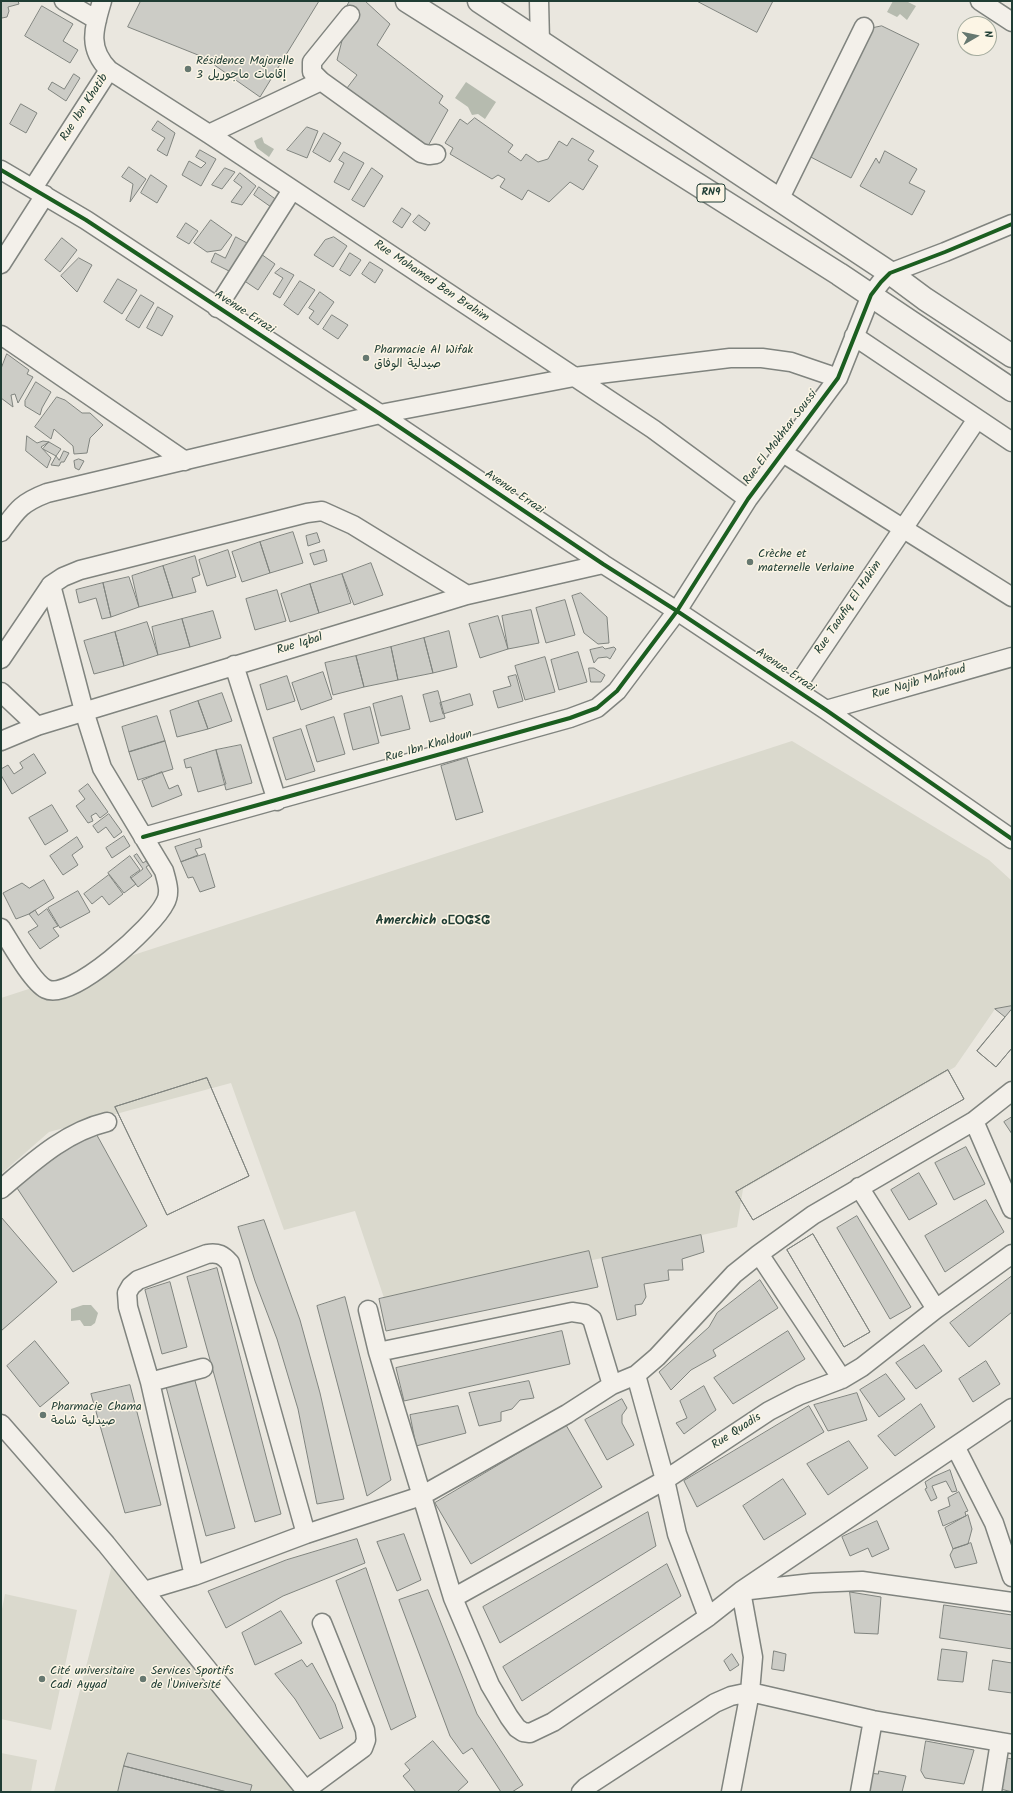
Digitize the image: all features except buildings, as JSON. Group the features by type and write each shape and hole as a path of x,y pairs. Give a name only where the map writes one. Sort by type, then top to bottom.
{"main road":[{"name":"RN9","path":"407,1 870,295 1012,390"},
{"name":"RN9","path":"479,1 890,273 925,299 1012,356"}],"street":[{"path":"64,1 97,20"},
{"name":"Rue Ibn Khatib","path":"1,264 39,192 109,70 97,57 94,34 102,1"},
{"path":"539,1 540,42"},
{"path":"980,1 1012,22"},
{"path":"350,15 312,62 312,72 321,81 421,153 429,155 436,154"},
{"path":"779,200 864,27"},
{"name":"Rue Mohamed Ben Brahim","path":"109,70 210,134 653,429 748,499"},
{"path":"210,134 321,81"},
{"name":"Avenue Errazi","path":"1,170 86,220 217,308 380,414 603,564 677,611 826,710 1012,839"},
{"path":"217,308 292,190"},
{"path":"890,273 1012,224"},
{"name":"Rue El Mokhtar Soussi","path":"677,611 748,499 838,378 870,295 890,273"},
{"path":"1,335 185,461"},
{"path":"854,336 1012,442"},
{"path":"1,532 19,508 30,500 41,495 380,414 574,377 730,358 762,358 792,362 838,378"},
{"name":"Rue Taoufiq El Hakim","path":"794,689 977,419"},
{"path":"783,453 1012,596"},
{"path":"1,659 51,585 64,577 80,570 307,513 322,511 353,525 467,595"},
{"name":"Rue Iqbal","path":"1,741 37,726 84,711 467,595 603,564"},
{"path":"1,928 37,982 46,990 57,991 74,985 111,959 144,930 166,903 169,887 164,871 102,768 84,711 51,585"},
{"name":"Rue Ibn Khaldoun","path":"143,837 277,801 562,720 597,708 617,691 677,611"},
{"name":"Rue Najib Mahfoud","path":"826,710 1012,657"},
{"path":"234,665 277,801"},
{"path":"1,692 37,726"},
{"path":"144,1591 194,1576 306,1534 421,1496 567,1414 612,1385 636,1375 667,1347 734,1274 758,1254 813,1215 974,1121 1012,1091"},
{"path":"974,1121 1012,1209"},
{"path":"1,1189 65,1139 92,1126 107,1122"},
{"path":"859,1187 936,1309"},
{"path":"194,1576 150,1382 128,1306 127,1293 131,1286 138,1280 207,1254 215,1252 223,1256 230,1263 306,1534"},
{"path":"758,1254 842,1379"},
{"name":"Rue Quadis","path":"453,1598 665,1480 769,1411 800,1395 842,1379 862,1367 936,1309 1012,1254"},
{"path":"368,1310 378,1352 453,1598 490,1685 517,1728 523,1732 530,1733 552,1722 708,1617 741,1591 956,1448 1012,1408"},
{"path":"378,1352 572,1312 585,1314 592,1319 612,1385"},
{"path":"150,1382 202,1368"},
{"path":"636,1375 665,1480 677,1534 708,1617"},
{"path":"1,1424 106,1544 306,1791 363,1748 366,1740 365,1730 322,1623"},
{"path":"956,1448 994,1523 1012,1577"},
{"path":"741,1591 812,1583 862,1581 1012,1602"},
{"path":"731,1792 750,1692 752,1646 741,1591"},
{"path":"581,1792 586,1787 715,1703 731,1696 750,1692 873,1720 1006,1743 992,1792"},
{"path":"860,1792 873,1720"}],"shaded area":[{"path":"893,1 906,1 916,6 907,20 900,14 897,17 887,12"},
{"path":"466,82 496,102 485,119 478,114 472,115 468,107 455,98"},
{"path":"262,137 264,143 274,149 269,157 257,148 254,141"},
{"path":"792,741 989,860 1012,881 1012,1011 995,1009 955,1067 743,1189 737,1227 602,1258 386,1304 355,1211 284,1230 231,1083 49,1132 1,1174 1,998"},
{"path":"83,1305 91,1305 98,1313 95,1323 91,1326 84,1326 80,1320 71,1321 71,1309"},
{"name":"Services Sportifs de l'Université","path":"112,1565 295,1792 54,1792"},
{"path":"5,1594 77,1610 51,1730 1,1719 1,1614"},
{"path":"1,1753 37,1760 31,1792 1,1792"}],"cycle path":[{"path":"1,170 86,220 380,414 603,564 677,611 826,710 1012,839"},
{"path":"143,837 570,718 597,708 617,691 677,611 748,499 838,378 871,295 881,282 890,273 1012,224"}],"place":[{"name":"Résidence Majorelle إقامات ماجوريل 3","path":"188,69"},
{"name":"Pharmacie Al Wifak صيدلية الوفاق","path":"366,358"},
{"name":"Crèche et maternelle Verlaine","path":"750,562"},
{"name":"Pharmacie Chama صيدلية شامة","path":"43,1415"},
{"name":"Cité universitaire Cadi Ayyad","path":"42,1679"},
{"name":"Services Sportifs de l'Université","path":"143,1679"}],"district":[{"name":"Amerchich ⴰⵎⵔⵛⵉⵛ","path":"433,922"}]}
